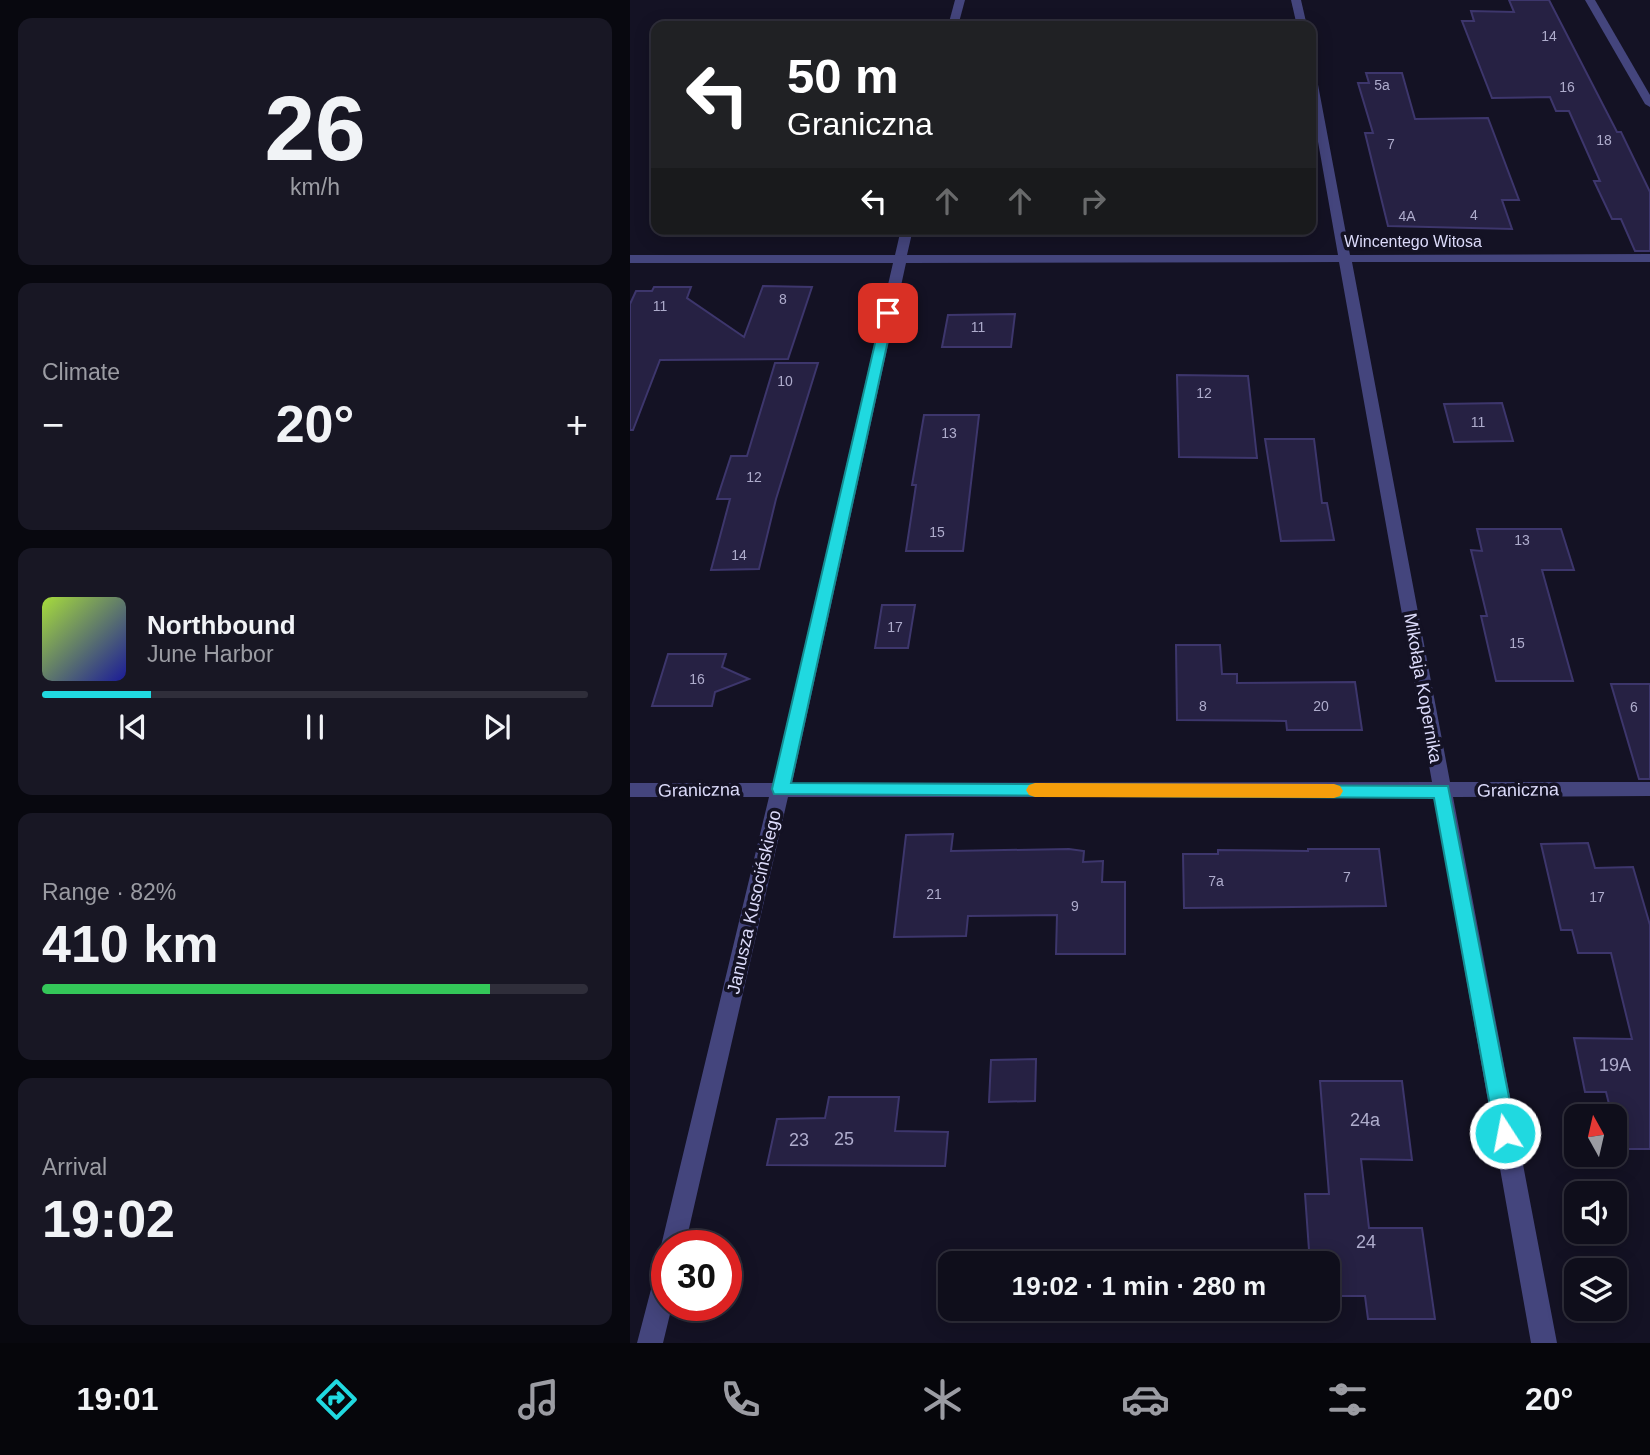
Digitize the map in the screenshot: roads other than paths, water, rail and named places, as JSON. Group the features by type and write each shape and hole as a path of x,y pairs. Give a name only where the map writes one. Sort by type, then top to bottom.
{"street":[{"path":"954,21 960,0"},
{"path":"1296,0 1300,21"},
{"path":"1590,0 1650,104"},
{"name":"Mikołaja Kopernika","path":"1316,100 1544,1343"},
{"name":"Janusza Kusocińskiego","path":"677,1230 906,235"},
{"name":"Wincentego Witosa","path":"630,259 1650,258"},
{"name":"Graniczna","path":"630,790 1650,789"},
{"path":"650,1343 655,1321"}]}
